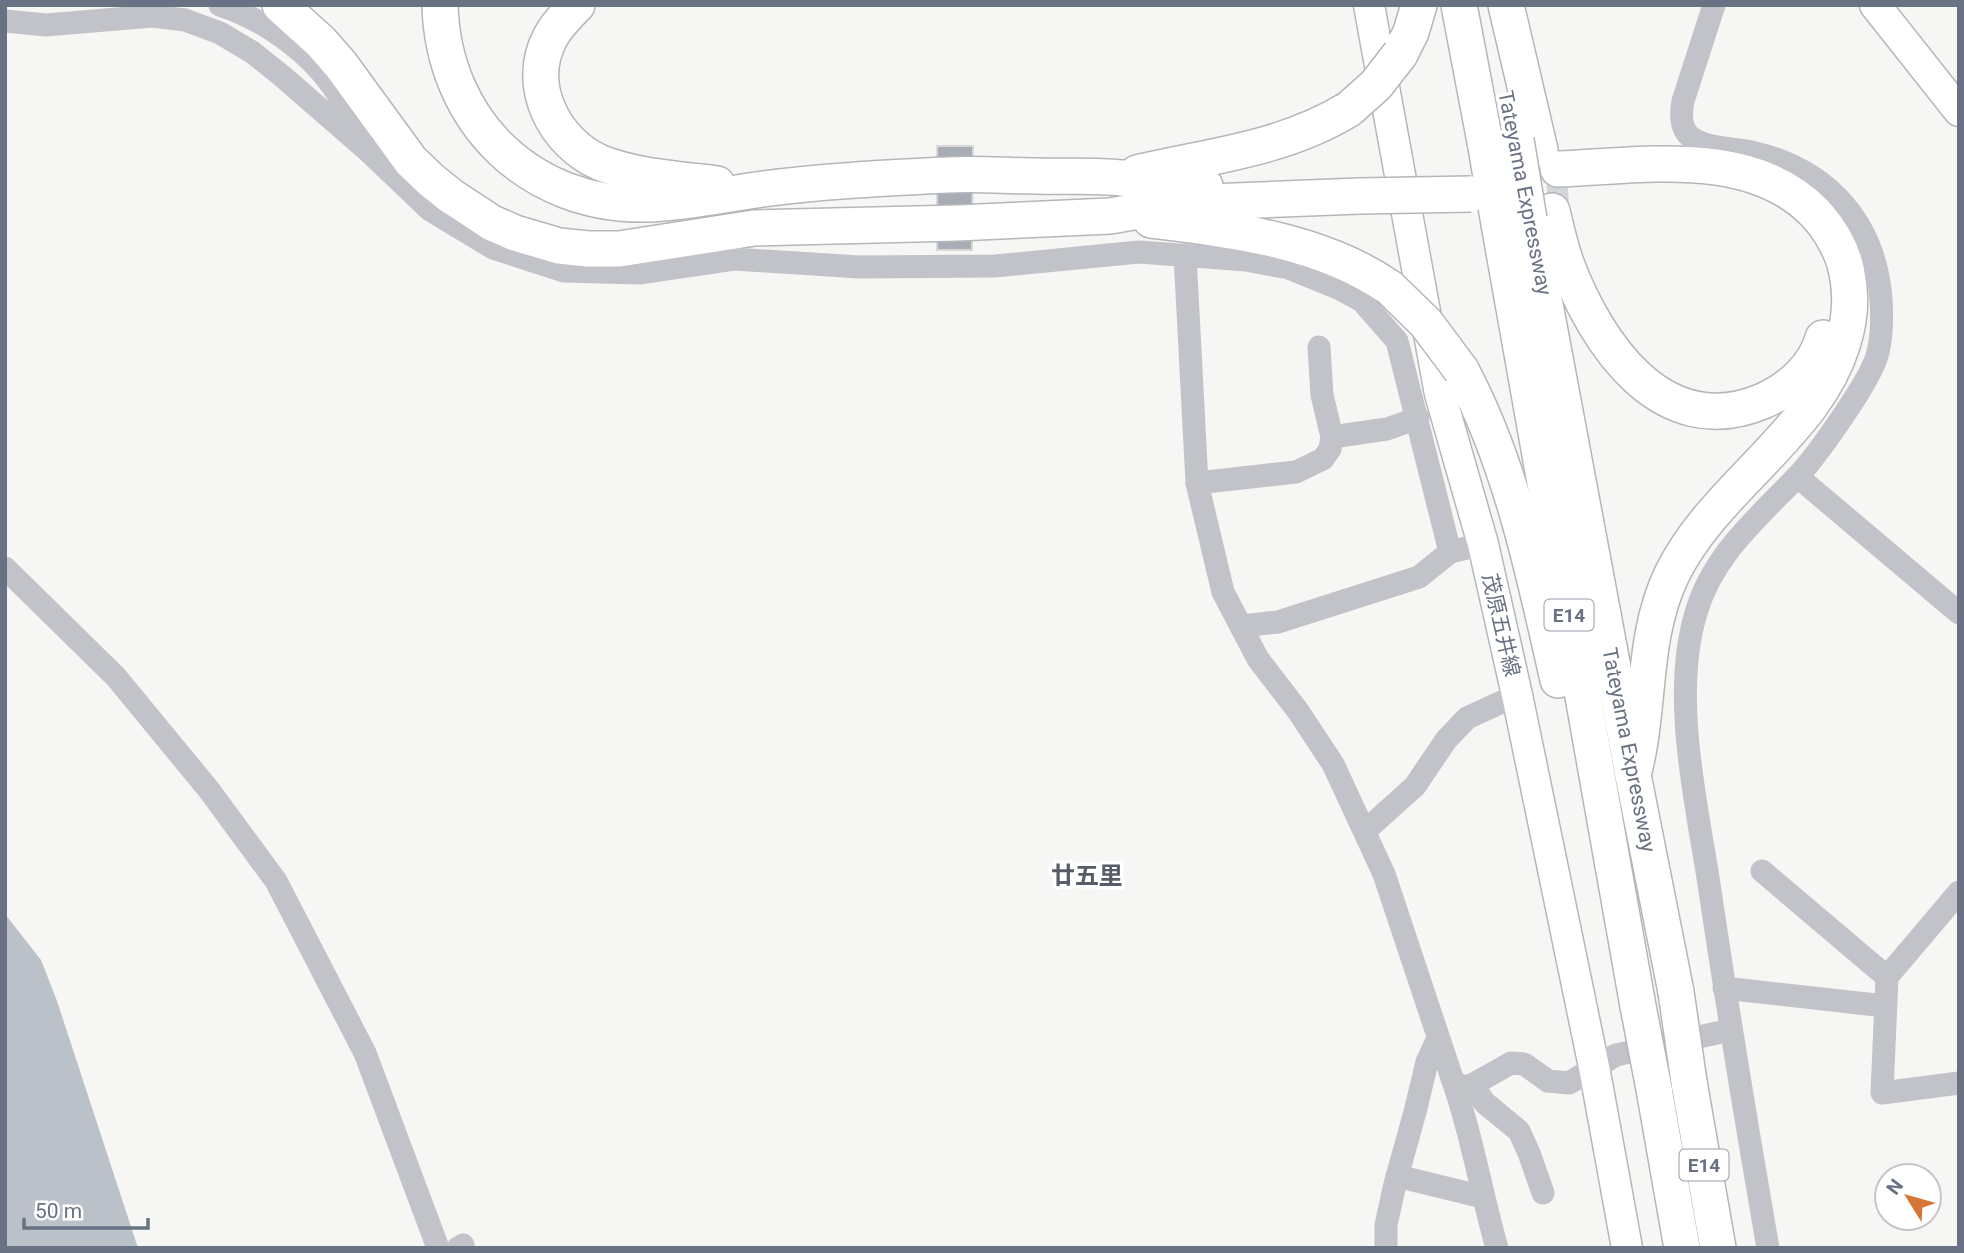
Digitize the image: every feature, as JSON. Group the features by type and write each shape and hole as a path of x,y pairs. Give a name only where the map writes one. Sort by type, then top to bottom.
{"highway":[{"path":"280,5 321,42 341,65 411,161 451,196 492,223 536,241 588,249 653,245 754,228"},
{"path":"577,5 550,38 542,60 540,77 544,101 551,118 570,142 599,162 638,174 764,189"},
{"path":"1120,178 1285,140 1330,120 1349,109 1376,85 1400,54 1411,32 1419,5"},
{"name":"Tateyama Expressway","path":"1459,5 1519,182 1638,1006 1682,1248"},
{"name":"Tateyama Expressway","path":"1488,5 1519,182 1676,992 1718,1248"},
{"path":"1506,5 1519,182 1565,261 1601,337 1628,370 1646,386 1680,404 1706,410 1732,410 1751,406 1787,388 1802,375 1814,359 1827,324 1827,281 1815,246 1790,218 1755,198 1704,187 1519,182"},
{"path":"430,11 431,74 438,98 451,121 480,156 520,191 557,210 607,222 650,227 754,228 957,223 1110,216 1186,203 1360,188"},
{"path":"430,11 471,115 484,133 517,164 553,186 595,199 647,204 693,201 764,189 950,174 1120,178 1184,187 1360,188 1519,182 1694,165 1748,174 1774,182 1797,195 1823,222 1841,253 1850,286 1849,320 1843,344 1824,384 1809,407 1702,528 1682,555 1671,576 1651,638 1641,744 1633,775"},
{"path":"1110,216 1175,223 1300,247 1342,260 1366,271 1390,288 1426,323 1461,370 1493,439 1530,554 1616,946 1638,1006"}],"main road":[{"name":"茂原五井線","path":"1369,5 1440,394 1483,544 1517,695 1594,1067 1627,1248"},
{"path":"1875,5 1959,111"}],"street":[{"path":"220,5 267,28 303,53 337,92 366,149"},
{"path":"1714,5 1683,101 1680,117 1683,129 1695,140 1752,152 1798,167 1815,177 1855,217 1868,244 1881,300 1878,354 1857,395 1798,477 1751,521 1715,570 1703,591 1695,616 1685,674 1686,722 1724,988 1768,1248"},
{"path":"5,21 46,25 152,16 185,20 220,33 252,52 366,149 430,211 493,248 564,271 639,272 734,259 859,267 968,267 1139,252 1246,260 1289,268 1362,301 1397,341 1450,552"},
{"path":"1185,255 1197,483 1223,592 1258,659 1298,711 1333,764 1388,885 1438,1038 1463,1083 1519,1131 1543,1193"},
{"path":"1197,483 1296,472 1323,459 1330,449 1332,437 1322,395 1319,347"},
{"path":"1332,437 1387,429 1418,418"},
{"path":"1798,477 1959,612"},
{"path":"1242,626 1278,622 1419,577 1450,552 1483,544"},
{"path":"5,568 116,677 209,790 276,881 365,1054 438,1248"},
{"path":"1365,831 1415,786 1446,740 1467,718 1517,695"},
{"path":"1762,871 1887,977"},
{"path":"1959,892 1887,977 1882,1093 1959,1083"},
{"path":"1724,988 1885,1006"},
{"path":"1463,1083 1511,1063 1524,1064 1548,1081 1569,1083 1616,1055 1731,1030"},
{"path":"1386,1248 1386,1225 1397,1176 1427,1062 1438,1038"},
{"path":"1463,1083 1467,1122 1497,1248"},
{"path":"1397,1176 1483,1197"}],"shaded area":[{"path":"5,914 41,960 138,1248 5,1248"}],"building":[{"path":"937,146 973,146 972,250 937,250"}],"tunnel":[{"path":"1494,192 1568,188"}],"district":[{"name":"廿五里","path":"1087,876"}]}
